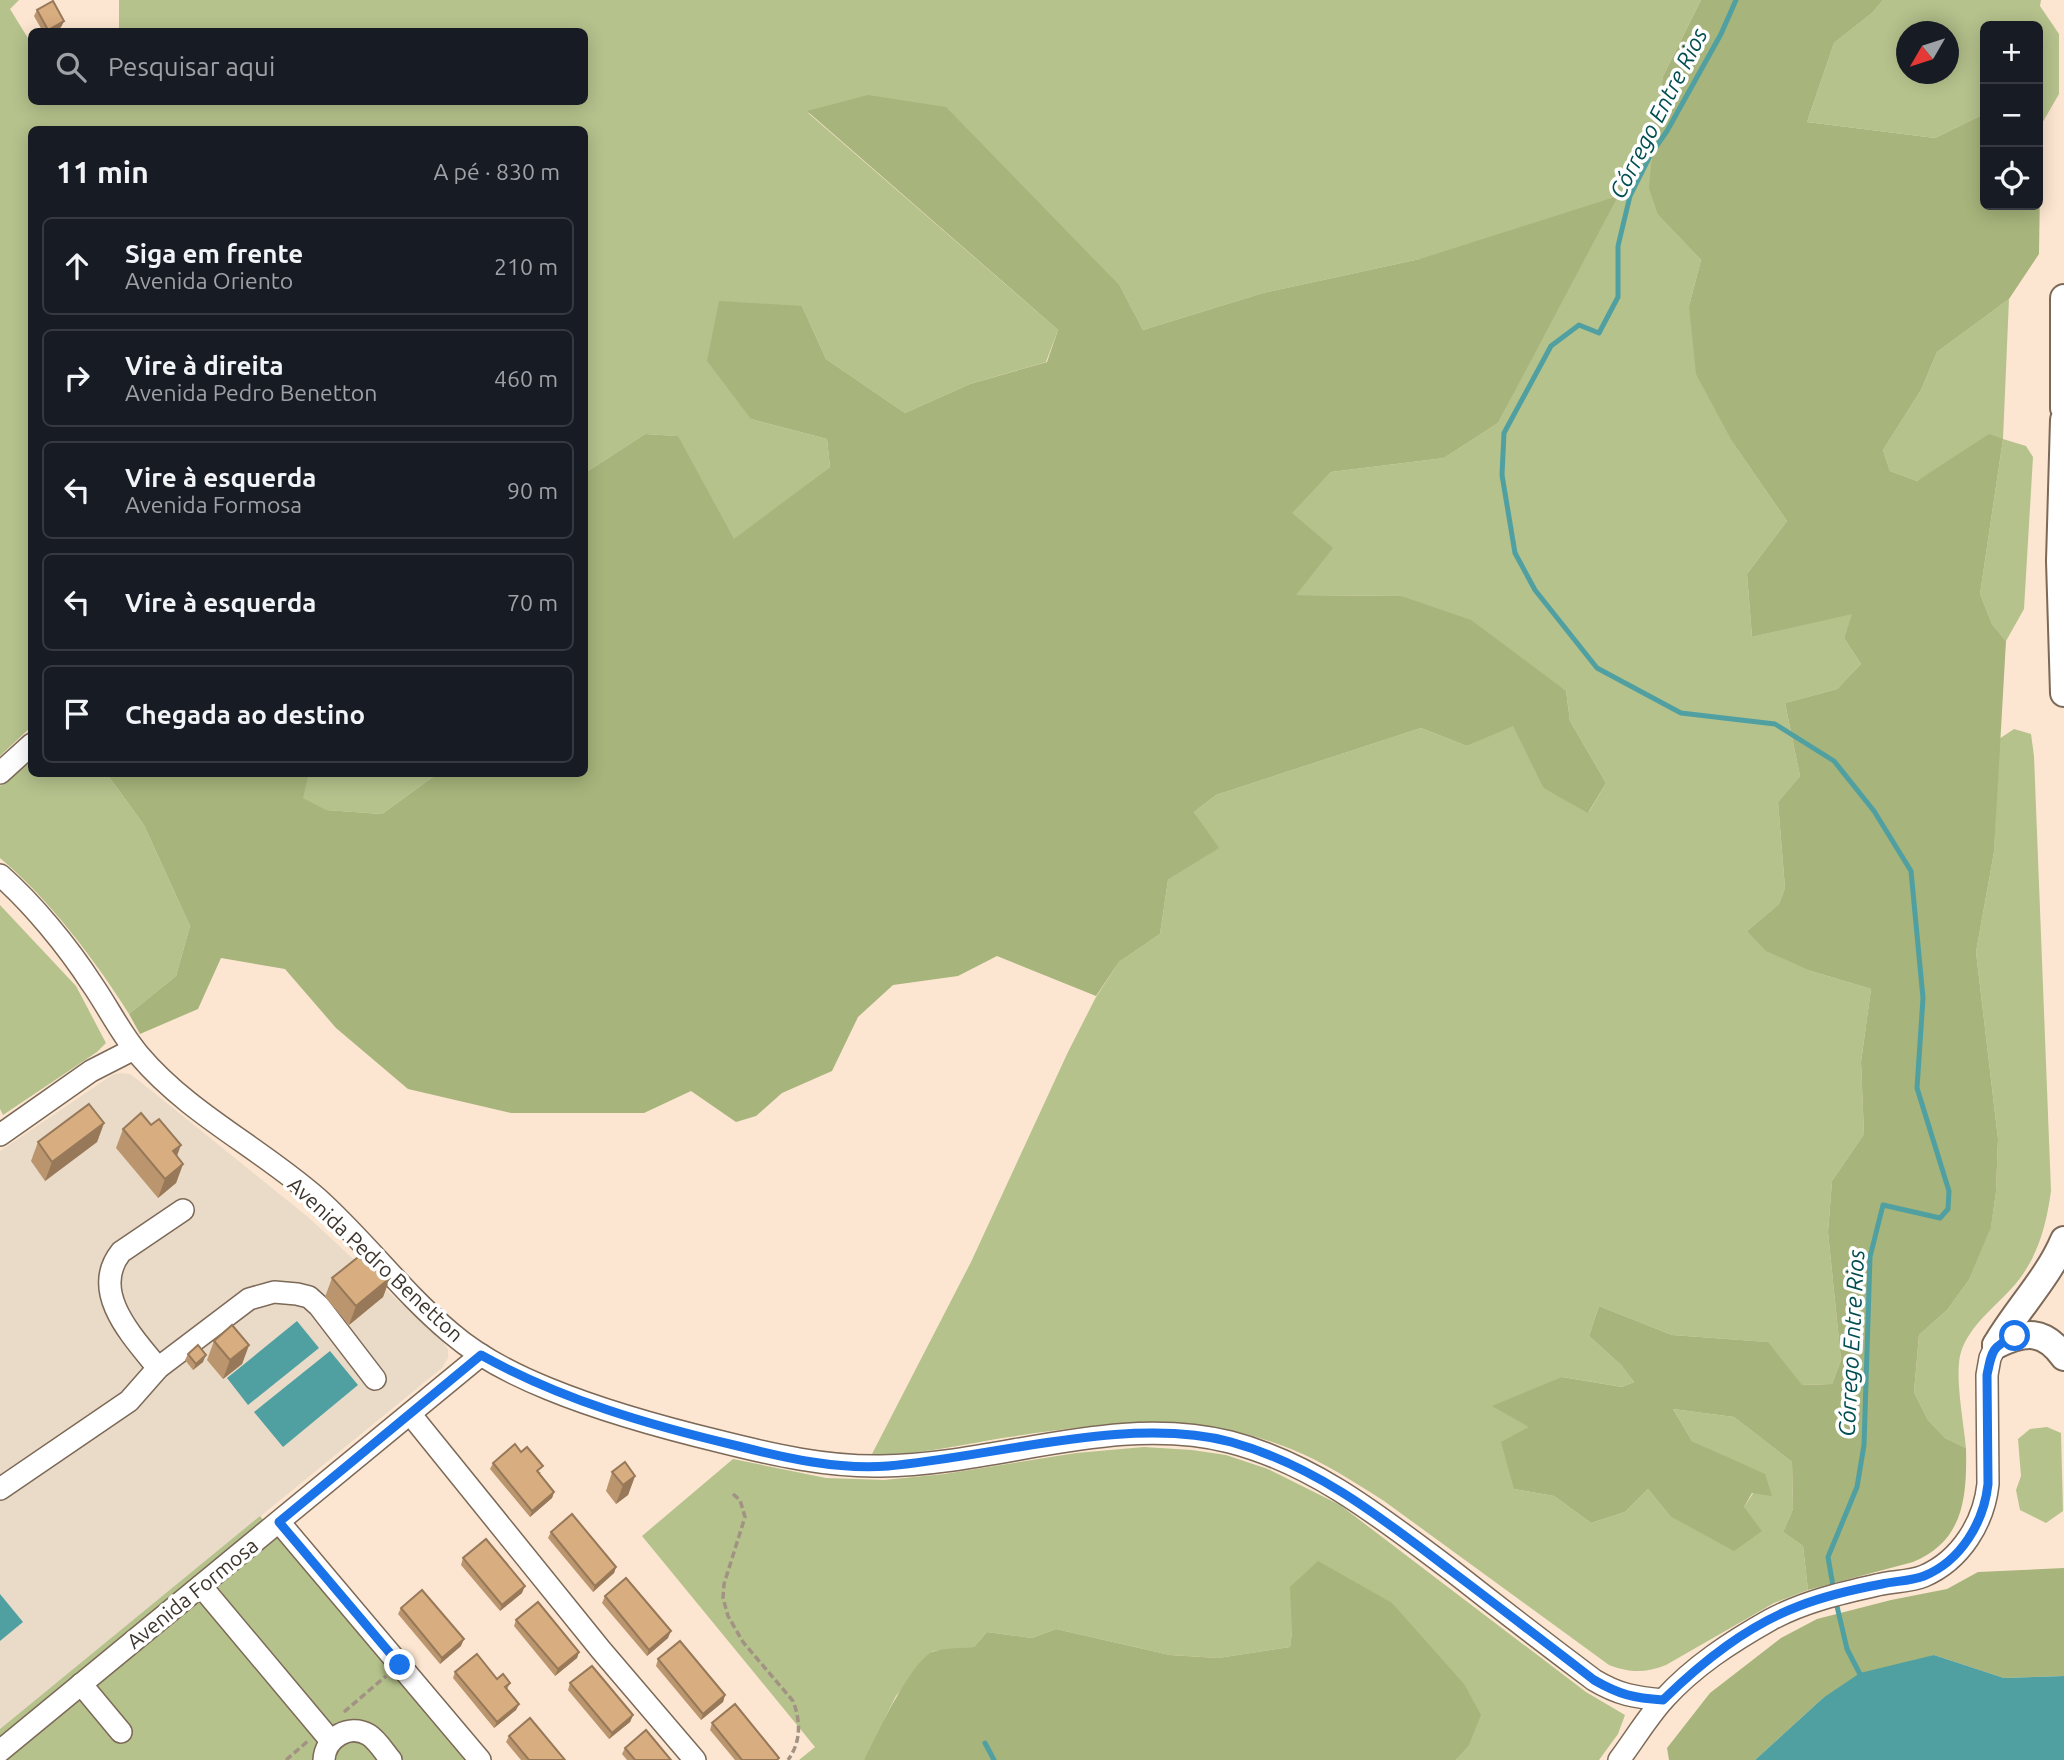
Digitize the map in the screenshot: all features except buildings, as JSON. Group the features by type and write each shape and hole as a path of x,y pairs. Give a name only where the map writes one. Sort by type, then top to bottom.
{"main road":[{"path":"2064,298 2064,408"},
{"path":"2064,420 2060,561 2064,693"},
{"path":"1996,1345 2051,1265 2064,1240"},
{"path":"1996,1345 2015,1336 2035,1335 2048,1339 2064,1357"}],"street":[{"path":"0,773 28,748"},
{"name":"Avenida Pedro Benetton","path":"0,875 55,934 134,1049 172,1091 316,1197 451,1333 481,1355 550,1390 617,1414 725,1443 828,1464 884,1466 1074,1440 1143,1434 1193,1436 1229,1442 1273,1456 1347,1494 1594,1680 1614,1692 1630,1697 1663,1700"},
{"path":"0,1135 82,1077 134,1049"},
{"path":"158,1368 119,1317 111,1292 110,1275 114,1261 121,1252 183,1210"},
{"path":"0,1489 129,1401 158,1368 250,1299 274,1292 309,1297 319,1306 375,1379"},
{"path":"1619,1760 1663,1700 1699,1666 1741,1636 1799,1606 1878,1585 1923,1577 1938,1568 1968,1541 1986,1502 1987,1375 1996,1345"},
{"name":"Avenida Formosa","path":"0,1751 481,1355"},
{"path":"411,1415 601,1650 695,1760"},
{"path":"279,1522 480,1760"},
{"path":"201,1586 324,1752 341,1734 360,1731 369,1735 386,1756"},
{"path":"81,1684 121,1732"}],"path":[{"path":"733,1494 740,1500 745,1517 724,1584 723,1598 737,1635 793,1701 799,1724 797,1747 788,1760"}],"shaded area":[{"path":"130,1074 142,1083 308,1217 443,1342 448,1349 448,1358 442,1368 0,1729 0,1151 112,1075"}],"green space":[{"path":"0,0 19,0 10,9 28,38 28,105 588,105 588,28 119,28 119,0 1701,0 1663,76 1651,154 1658,215 1701,260 1689,306 1733,443 1787,521 1747,574 1752,637 1853,613 1844,638 1861,664 1837,689 1785,703 1800,776 1778,802 1785,888 1779,904 1747,931 1811,971 1871,989 1861,1062 1864,1134 1832,1181 1828,1232 1841,1360 1832,1384 1801,1385 1767,1342 1672,1335 1599,1306 1589,1336 1621,1365 1634,1382 1622,1387 1562,1377 1530,1427 1514,1489 1554,1496 1591,1523 1625,1512 1648,1489 1670,1516 1744,1507 1765,1475 1692,1441 1673,1409 1734,1417 1792,1462 1793,1509 1783,1532 1803,1546 1808,1590 1774,1603 1666,1665 1645,1671 1624,1670 1609,1665 1384,1501 1303,1454 1255,1437 1186,1424 1117,1424 923,1451 872,1454 971,1262 1096,997 1119,962 1160,934 1168,880 1218,848 1194,812 1216,795 1421,728 1467,746 1513,725 1543,788 1589,812 1606,783 1570,721 1566,691 1401,596 1295,595 1291,513 1331,472 1444,458 1498,423 1530,361 1420,259 1263,293 1143,330 1120,286 807,112 1058,330 1046,362 970,384 905,413 826,359 802,306 751,419 827,439 830,467 734,540 677,436 645,434 588,471 588,126 28,126 28,730 0,756"},
{"path":"1701,0 1883,0 1872,13 1834,43 1807,122 1935,138 1980,116 1980,210 2040,210 2039,254 2009,299 1937,352 1921,390 1883,450 1890,471 1917,481 1989,434 2003,439 1980,594 1992,624 2006,641 1994,852 1976,952 1998,1139 1996,1192 1991,1227 1969,1280 1947,1310 1919,1335 1914,1392 1928,1420 1945,1438 1966,1448 1963,1500 1952,1530 1930,1553 1913,1562 1808,1590 1803,1546 1783,1532 1793,1509 1792,1462 1734,1417 1673,1409 1692,1441 1765,1474 1772,1496 1752,1493 1744,1507 1762,1531 1734,1551 1670,1516 1648,1489 1625,1512 1591,1523 1554,1496 1514,1489 1501,1442 1529,1427 1492,1406 1562,1377 1622,1387 1634,1382 1621,1365 1589,1336 1599,1306 1672,1335 1768,1342 1802,1385 1832,1384 1841,1360 1828,1232 1832,1181 1864,1134 1861,1062 1871,989 1811,971 1766,951 1747,931 1779,904 1785,888 1778,802 1800,776 1785,703 1837,689 1861,664 1844,638 1852,614 1752,637 1747,574 1787,521 1733,443 1696,374 1689,306 1701,260 1658,215 1649,188 1655,121 1663,76"},
{"path":"1883,0 2041,0 2040,6 2059,34 2059,94 2043,122 2043,21 1980,21 1980,116 1935,138 1807,122 1834,43 1872,13"},
{"path":"868,95 946,107 1120,286 1143,330 1263,293 1420,259 1618,196 1498,423 1444,458 1331,472 1292,513 1333,548 1296,595 1401,596 1471,620 1566,691 1570,721 1606,783 1588,813 1543,788 1513,726 1467,746 1421,728 1216,795 1194,812 1219,848 1168,880 1160,934 1119,962 1096,996 997,956 958,976 893,985 858,1017 832,1071 782,1093 756,1116 736,1122 691,1091 644,1113 511,1113 408,1089 336,1028 285,969 221,958 198,1009 140,1034 129,1014 176,976 190,926 144,825 109,777 308,777 303,798 326,810 382,814 433,777 588,777 588,471 645,434 678,436 734,539 830,467 827,439 751,419 707,361 719,301 802,306 826,359 905,413 970,384 1047,362 1058,330 807,111"},
{"path":"2009,299 2003,439 1917,481 1890,471 1883,450 1921,390 1937,352"},
{"path":"2003,439 2026,446 2033,457 2024,609 2006,641 1992,624 1980,594"},
{"path":"2014,729 2031,734 2034,756 2051,1191 2043,1230 2028,1267 1976,1325 1961,1352 1959,1386 1966,1448 1945,1438 1928,1420 1914,1392 1919,1335 1947,1310 1969,1280 1991,1226 1996,1192 1998,1139 1976,952 1994,852 1999,739"},
{"path":"28,761 28,777 109,777 144,825 190,926 176,976 129,1014 70,931 36,892 0,858 0,786"},
{"path":"308,777 433,777 382,814 325,810 302,798"},
{"path":"0,905 76,986 106,1043 97,1052 3,1115 0,1109"},
{"path":"2047,1427 2061,1433 2063,1511 2046,1523 2020,1510 2016,1490 2021,1476 2018,1439 2030,1429"},
{"path":"1144,1447 1226,1455 1268,1469 1340,1505 1586,1692 1625,1715 1618,1734 1599,1760 1456,1760 1468,1747 1292,1632 1290,1647 1218,1658 1170,1655 1056,1629 1032,1638 987,1632 974,1647 933,1651 896,1696 864,1760 799,1760 815,1747 642,1536 733,1459 826,1478 884,1480 944,1474 1076,1453"},
{"path":"260,1516 467,1760 0,1760 0,1729"},
{"path":"1318,1561 1392,1603 1464,1684 1481,1715 1468,1747 1456,1760 864,1760 906,1682 926,1656 935,1651 974,1647 987,1632 1032,1638 1056,1629 1170,1655 1218,1658 1290,1647 1290,1587"},
{"path":"2064,1568 2064,1676 2004,1678 1934,1655 1823,1698 1755,1760 1669,1760 1667,1748 1710,1693 1781,1638 1817,1619 1947,1589 1978,1572"}],"water":[{"path":"297,1321 319,1348 248,1405 227,1378"},
{"path":"330,1351 358,1385 283,1447 254,1412"},
{"path":"0,1594 23,1622 0,1641"},
{"path":"1934,1655 2004,1678 2064,1676 2064,1760 1755,1760 1823,1698 1860,1673"}],"waterway":[{"name":"Córrego Entre Rios","path":"1736,0 1721,34 1667,131 1651,154 1630,196 1618,246 1618,297 1599,333 1579,325 1551,346 1504,433 1502,475 1515,553 1535,590 1597,668 1681,713 1775,724 1834,761 1874,811 1911,871 1923,998 1917,1088 1949,1191 1948,1209 1940,1218 1883,1205 1870,1257 1864,1445 1857,1487 1828,1557 1834,1592"},
{"name":"Córrego Entre Rios","path":"1836,1602 1847,1649 1862,1678"},
{"path":"985,1743 994,1760"}],"route":[{"path":"400,1665 279,1522 481,1355 550,1390 617,1414 775,1455 828,1464 884,1466 1074,1440 1143,1434 1193,1436 1229,1442 1273,1456 1347,1494 1594,1680 1614,1692 1630,1697 1663,1700 1720,1650 1774,1618 1799,1606 1823,1599 1923,1577 1951,1559 1968,1541 1986,1502 1987,1375 1990,1358 1996,1345 2015,1336"}]}
